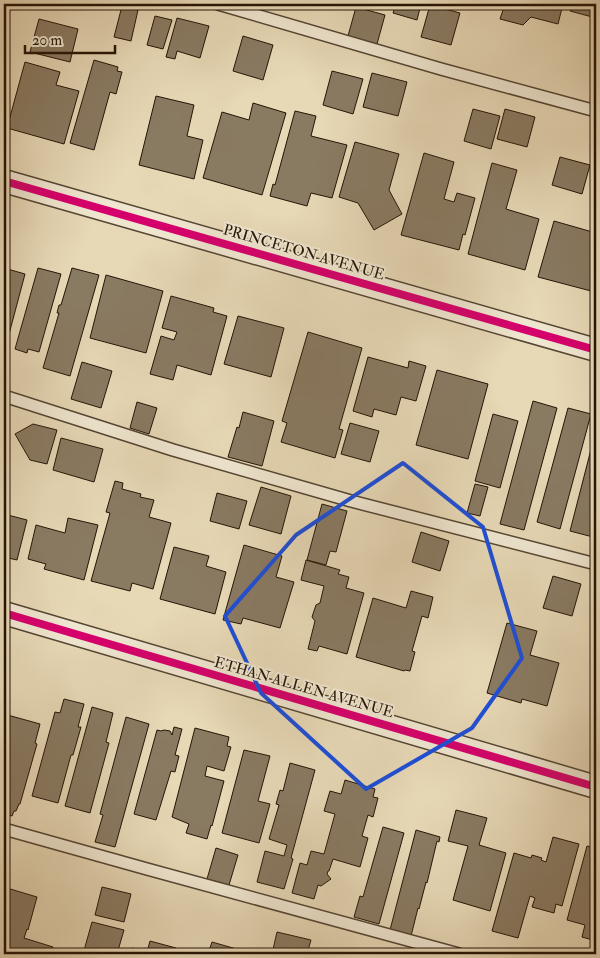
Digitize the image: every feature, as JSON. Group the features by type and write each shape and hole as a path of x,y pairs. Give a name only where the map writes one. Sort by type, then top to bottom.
{"street":[{"name":"PRINCETON AVENUE","path":"4,181 596,350"},
{"name":"ETHAN ALLEN AVENUE","path":"4,613 596,786"}],"lane":[{"path":"218,4 441,69 596,111"},
{"path":"4,396 173,450 342,499 596,564"},
{"path":"4,829 459,954"}],"highlighted area":[{"path":"403,463 483,527 522,658 472,728 366,789 261,693 225,616 296,535"}],"building":[{"path":"396,4 421,4 417,20 393,13"},
{"path":"505,4 563,4 558,24 531,17 523,25 500,19"},
{"path":"572,4 596,4 596,18 570,11"},
{"path":"430,5 460,13 451,45 421,37"},
{"path":"122,6 138,10 131,41 114,37"},
{"path":"356,7 385,15 377,44 348,36"},
{"path":"155,16 172,20 163,49 147,45"},
{"path":"177,18 209,26 200,58 177,51 175,59 166,57"},
{"path":"39,19 78,29 70,62 30,52"},
{"path":"243,36 273,45 263,80 233,71"},
{"path":"94,60 118,67 117,71 122,72 116,94 110,92 94,150 70,143"},
{"path":"25,62 60,72 56,85 79,91 64,144 7,128"},
{"path":"332,71 363,79 353,114 323,105"},
{"path":"372,73 407,82 398,116 363,107"},
{"path":"156,96 194,105 187,136 203,140 194,179 139,165"},
{"path":"253,103 286,113 262,195 203,178 222,112 249,120"},
{"path":"473,109 500,116 491,149 464,141"},
{"path":"505,109 535,117 527,147 497,139"},
{"path":"295,111 316,116 311,136 347,145 332,198 311,193 307,206 270,196 273,184 275,185"},
{"path":"355,142 399,154 389,190 402,214 374,230 358,203 339,197"},
{"path":"424,153 454,162 444,199 454,202 457,193 475,198 459,250 401,235"},
{"path":"560,157 590,165 582,194 552,185"},
{"path":"492,163 517,170 506,209 539,219 525,270 468,254"},
{"path":"554,221 596,233 596,271 591,291 538,277"},
{"path":"4,268 25,274 4,353"},
{"path":"38,268 61,274 39,352 28,349 27,353 15,349"},
{"path":"72,268 99,275 70,376 43,368 59,313 57,313 59,305 61,305"},
{"path":"106,275 163,291 146,353 90,338"},
{"path":"171,296 214,308 213,312 227,316 211,375 177,365 173,380 150,374 161,336 174,340 177,332 162,328"},
{"path":"238,316 284,328 271,377 224,364"},
{"path":"308,332 362,348 339,429 343,430 335,458 281,442 287,423 282,421"},
{"path":"368,357 408,368 409,361 426,366 416,401 401,397 396,415 374,409 372,417 353,411"},
{"path":"82,362 112,371 101,408 71,399"},
{"path":"437,370 488,384 468,459 416,445"},
{"path":"533,401 557,408 524,530 500,524"},
{"path":"137,402 157,408 149,434 130,428"},
{"path":"568,408 591,414 560,529 537,522"},
{"path":"243,412 274,421 262,466 228,457"},
{"path":"493,414 518,421 500,488 475,481"},
{"path":"350,423 379,431 370,462 341,454"},
{"path":"33,424 57,430 47,464 30,460 15,434"},
{"path":"596,430 596,524 593,537 570,531"},
{"path":"61,438 103,449 94,482 53,470"},
{"path":"115,481 123,483 122,489 141,494 140,497 154,500 149,517 171,523 153,589 132,583 130,591 91,581 110,513 106,512"},
{"path":"475,484 488,487 480,516 467,513"},
{"path":"261,487 291,496 281,534 249,525"},
{"path":"217,493 247,501 239,529 210,521"},
{"path":"322,504 347,511 336,552 330,551 326,565 307,560"},
{"path":"4,514 27,520 17,560 4,557"},
{"path":"68,518 98,525 84,580 44,569 46,564 28,559 36,525 65,533"},
{"path":"421,532 449,541 440,571 412,562"},
{"path":"244,545 282,556 276,577 294,582 280,628 243,618 241,624 223,620"},
{"path":"174,547 209,556 206,566 226,572 215,614 160,599"},
{"path":"306,560 340,570 338,574 349,577 346,588 364,593 347,654 319,646 317,651 308,649 315,621 312,617 316,605 320,603 324,586 301,580"},
{"path":"553,576 581,584 572,616 543,608"},
{"path":"411,591 433,597 428,618 422,616 412,651 415,652 410,671 404,671 356,657 373,598 406,608"},
{"path":"507,623 537,631 530,655 559,663 547,706 522,699 521,703 487,693"},
{"path":"64,699 84,704 78,727 81,727 58,803 32,796 55,712 60,713"},
{"path":"92,707 113,713 106,742 109,743 90,813 65,806"},
{"path":"4,714 40,724 35,743 37,744 20,804 12,816 4,814"},
{"path":"126,717 149,724 115,847 95,842 103,815 100,814"},
{"path":"174,727 182,729 175,755 179,756 175,772 171,771 156,820 134,814 157,730 170,731 172,735"},
{"path":"195,728 229,737 227,746 231,747 224,771 207,766 205,776 224,781 207,839 186,833 189,824 172,817"},
{"path":"244,750 270,756 258,801 270,804 259,843 222,833"},
{"path":"290,763 315,770 284,889 257,882 265,851 284,856 287,845 269,839 279,805 276,804 280,790 283,791"},
{"path":"345,780 375,789 373,797 378,798 373,817 368,815 362,836 368,838 360,867 333,859 327,874 331,879 321,886 318,885 314,899 292,893 300,863 307,865 311,851 324,854 335,814 324,811 330,791 341,794"},
{"path":"456,810 487,818 479,845 506,853 490,911 453,900 468,846 448,841"},
{"path":"383,827 404,833 379,924 354,917 360,896 363,897"},
{"path":"416,830 440,837 439,842 437,841 411,936 390,930"},
{"path":"553,837 579,844 562,906 556,904 554,913 532,907 535,898 530,896 518,938 492,931 514,853 531,858 532,855 542,858 541,860 546,862"},
{"path":"587,846 596,848 596,941 582,937 585,925 567,920"},
{"path":"216,848 238,855 229,885 207,879"},
{"path":"102,887 131,894 124,922 95,915"},
{"path":"7,888 37,897 24,938 53,947 51,954 4,954 4,898"},
{"path":"92,922 124,930 117,954 83,954"},
{"path":"277,932 311,940 307,954 272,954"},
{"path":"150,941 176,948 174,954 130,954 132,948 147,952"},
{"path":"212,942 240,950 239,954 208,954"}],"cycle path":[{"path":"4,181 596,350"},
{"path":"4,613 596,787"}]}
